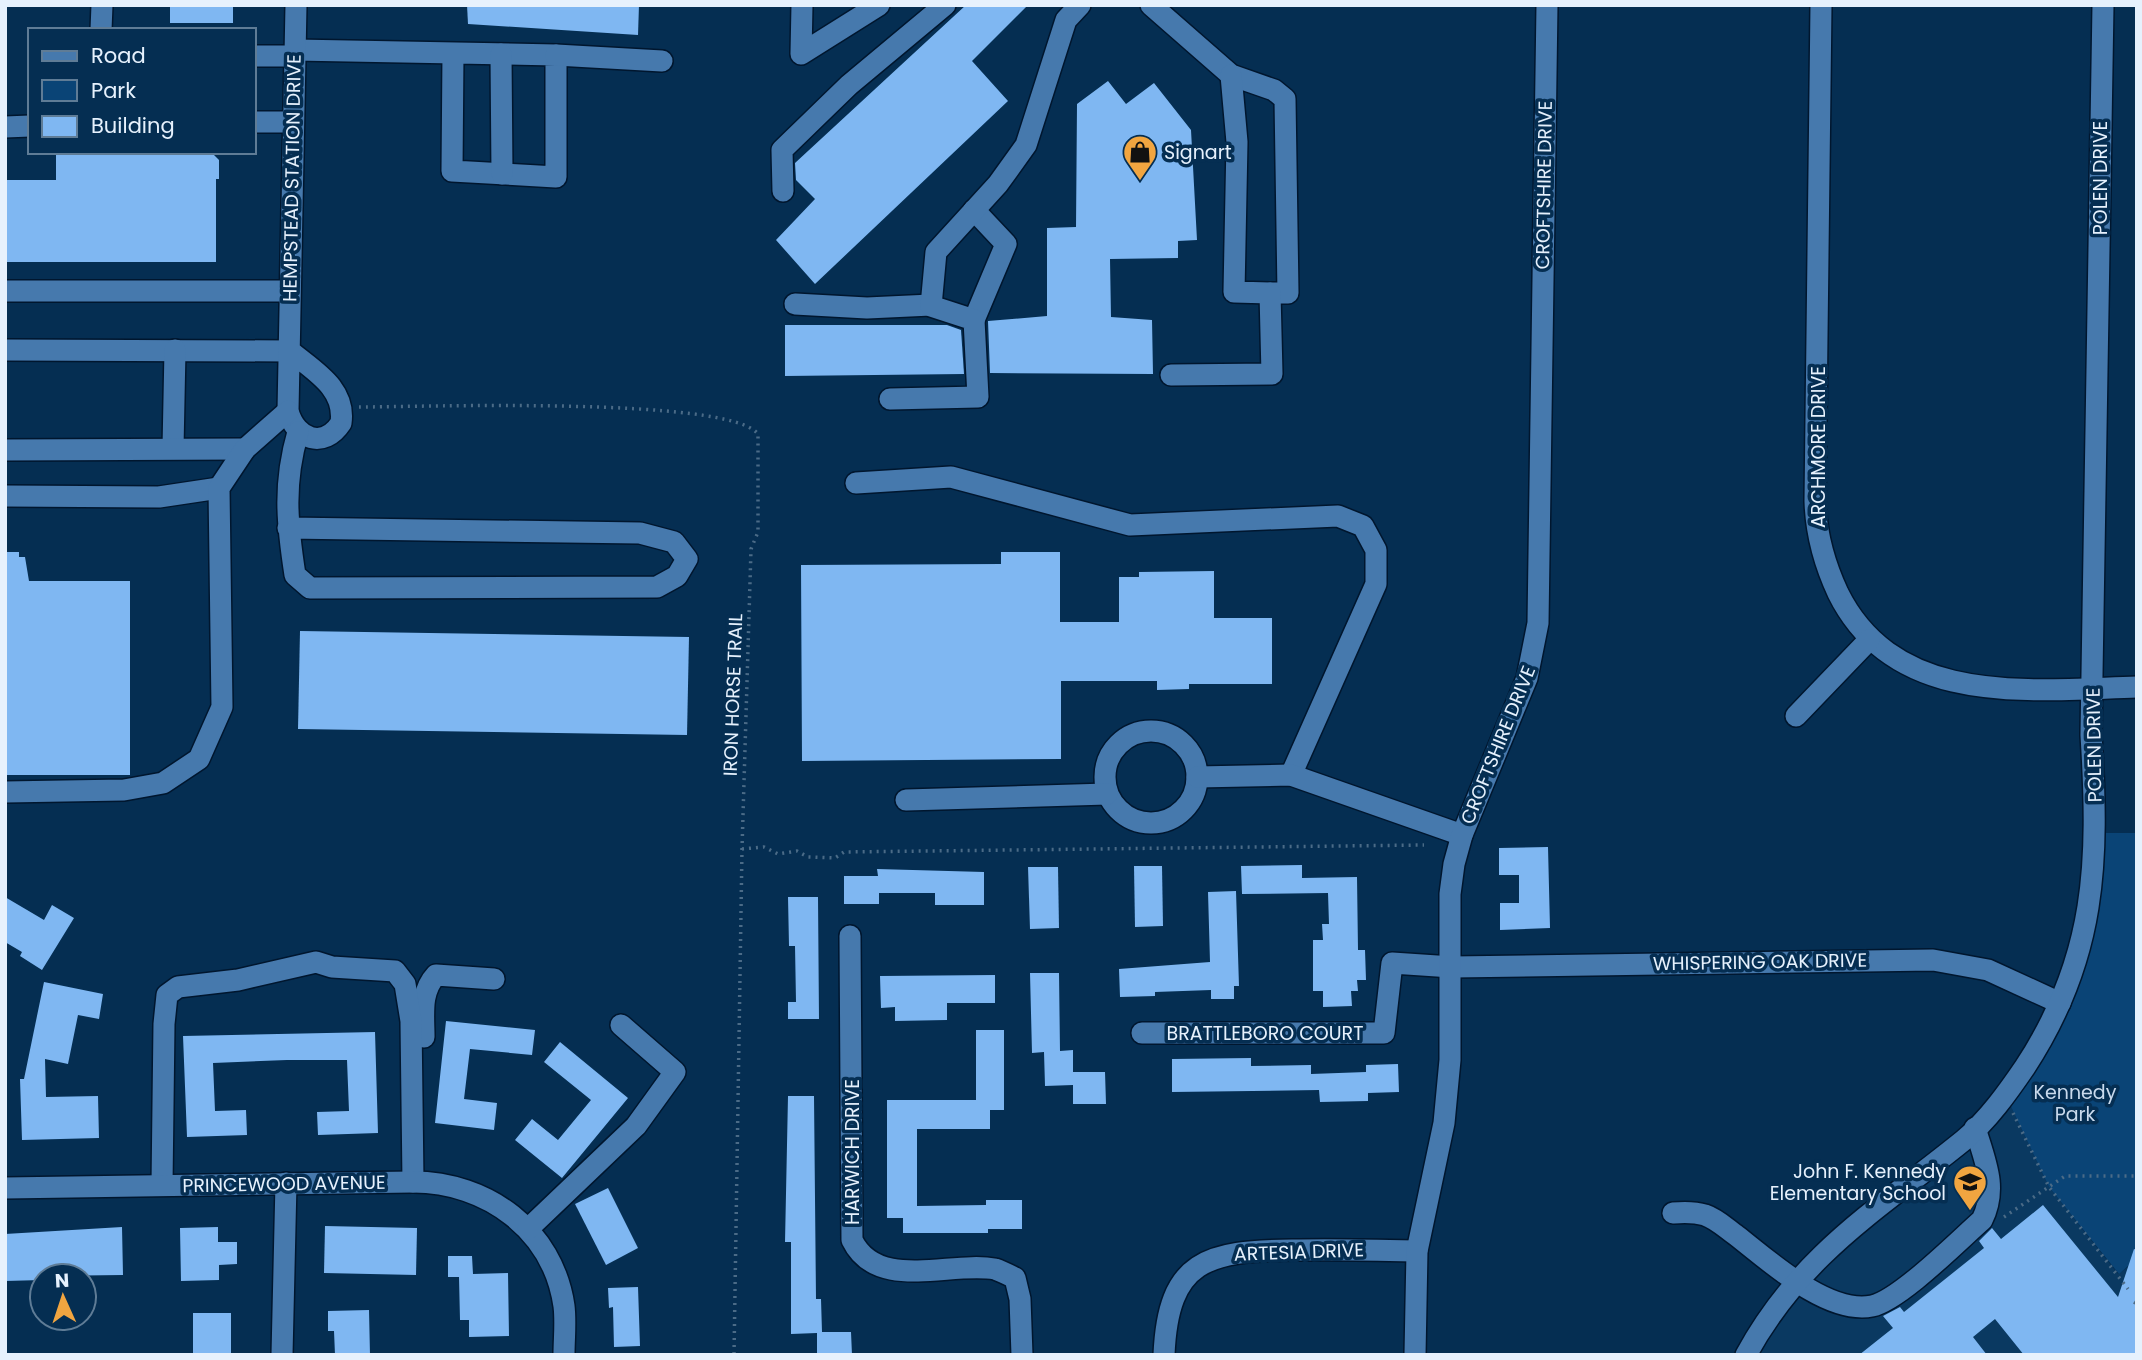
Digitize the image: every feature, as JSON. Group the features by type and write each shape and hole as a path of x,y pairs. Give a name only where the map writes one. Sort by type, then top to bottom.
{"street":[{"path":"101,28 102,5"},
{"name":"HEMPSTEAD STATION DRIVE","path":"296,5 288,411 298,432"},
{"path":"802,5 801,54 879,5"},
{"path":"783,191 782,150 849,85 945,5"},
{"path":"931,305 936,252 998,184 1026,145 1066,20 1080,5"},
{"path":"1151,5 1231,75 1274,90 1285,99 1279,293 1272,374 1171,375"},
{"name":"CROFTSHIRE DRIVE","path":"1416,1355 1417,1251 1444,1123 1450,1060 1450,894 1462,835 1527,678 1538,623 1547,5"},
{"name":"ARCHMORE DRIVE","path":"1821,5 1816,523 1829,575 1844,604 1869,640 1911,667 1962,685 1987,688 2137,687"},
{"name":"POLEN DRIVE","path":"1746,1355 1797,1282 1838,1238 1975,1128 2005,1094 2044,1037 2081,949 2093,882 2093,688 2103,5"},
{"path":"256,56 295,53 453,53 662,61"},
{"path":"453,53 452,172 556,177 556,55"},
{"path":"501,54 502,174"},
{"path":"1231,75 1235,96 1237,142 1234,292 1279,293"},
{"path":"256,122 293,122"},
{"path":"5,127 28,125"},
{"path":"890,399 978,397 974,320 1006,244 974,210"},
{"path":"5,290 289,291"},
{"path":"795,304 867,308 931,305 974,320"},
{"path":"173,448 175,350"},
{"path":"5,351 290,351 334,388 343,407 341,423 328,437 316,440 298,432 288,467 288,528 295,575 310,588 657,587 677,576 687,559 674,542 640,533 288,528"},
{"path":"5,792 124,790 163,783 199,759 222,707 219,488 244,449 288,411"},
{"path":"5,450 244,449"},
{"path":"856,483 951,477 1130,525 1338,516 1363,526 1376,550 1376,584 1291,775"},
{"path":"5,496 159,497 219,488"},
{"path":"1796,716 1869,640"},
{"path":"1150,730 1164,732 1188,749 1195,763 1197,777 1194,793 1186,807 1174,817 1159,822 1143,822 1128,817 1116,808 1107,794 1104,780 1112,751 1135,733 1150,730"},
{"path":"1197,777 1291,775 1462,835"},
{"path":"906,800 1107,794"},
{"name":"HARWICH DRIVE","path":"850,936 852,1240 858,1253 889,1270 995,1269 1015,1278 1020,1299 1022,1355"},
{"name":"WHISPERING OAK DRIVE","path":"1452,967 1933,960 1988,970 2060,1003"},
{"path":"162,1185 164,1024 167,995 178,987 238,980 316,962 332,968 395,971 405,984 411,1021 419,1182"},
{"name":"BRATTLEBORO COURT","path":"1142,1033 1384,1033 1392,963 1452,967"},
{"path":"419,1182 424,998 428,983 436,975 494,979"},
{"path":"528,1229 636,1126 675,1072 621,1025"},
{"path":"1673,1213 1688,1212 1716,1221 1797,1282 1826,1297 1849,1305 1872,1306 1891,1297 1982,1220 1991,1202 1991,1183 1975,1128"},
{"path":"282,1355 285,1183"},
{"name":"PRINCEWOOD AVENUE","path":"5,1188 285,1183 446,1184 479,1194 512,1214 541,1246 559,1285 564,1308 564,1355"},
{"name":"ARTESIA DRIVE","path":"1164,1355 1165,1329 1179,1287 1208,1261 1244,1251 1417,1251"}],"path":[{"name":"IRON HORSE TRAIL","path":"366,407 512,406 681,412 752,427 758,435 758,532 751,550 742,849 734,1355"},
{"path":"742,849 764,847 778,854 797,851 808,858 835,858 844,852 1424,845"},
{"path":"2005,1094 2049,1187 2128,1289"},
{"path":"2003,1218 2065,1176 2137,1177"}],"shaded area":[{"name":"John F. Kennedy Elementary School","path":"2005,1094 2049,1187 2118,1274 2128,1267 2137,1355 1746,1355 1797,1282"}],"green space":[{"name":"Kennedy Park","path":"2094,833 2137,833 2137,1258 2119,1274 2049,1187 2005,1094 2060,1003"}],"building":[{"path":"170,5 233,5 233,23 170,23"},
{"path":"467,5 639,5 638,35 468,24"},
{"path":"966,5 1028,5 972,61 1008,101 815,284 776,240 815,199 796,180 795,163"},
{"path":"1108,81 1126,104 1154,83 1191,130 1197,240 1178,241 1178,258 1110,259 1111,317 1152,320 1153,374 990,373 988,321 1047,316 1047,228 1076,227 1077,104"},
{"path":"213,154 219,160 219,179 216,179 216,262 5,262 5,180 56,180 56,155"},
{"path":"785,325 947,325 961,330 964,374 785,376"},
{"path":"5,552 19,552 19,557 25,557 29,581 130,581 130,775 5,775"},
{"path":"1001,552 1060,552 1060,622 1119,622 1119,577 1139,577 1139,572 1214,571 1214,618 1272,618 1272,684 1189,684 1189,689 1157,690 1157,681 1061,681 1061,759 802,761 801,565 1001,564"},
{"path":"300,631 689,637 687,735 298,729"},
{"path":"1548,847 1550,928 1500,930 1500,903 1519,903 1519,875 1499,875 1499,848"},
{"path":"1302,865 1302,878 1357,877 1358,950 1365,950 1366,980 1357,980 1358,991 1351,991 1352,1006 1323,1007 1323,991 1313,991 1313,940 1323,940 1322,924 1329,924 1328,893 1242,894 1241,866"},
{"path":"1134,866 1162,866 1163,926 1135,927"},
{"path":"1028,867 1058,867 1059,928 1030,929"},
{"path":"877,869 984,872 984,905 935,905 935,893 879,893 879,904 844,904 844,876 878,876"},
{"path":"1236,891 1239,986 1234,986 1234,999 1211,999 1211,990 1155,992 1155,996 1120,997 1119,969 1210,962 1208,892"},
{"path":"5,897 44,920 52,905 74,918 42,970 20,956 22,952 5,942"},
{"path":"788,897 818,897 819,1019 788,1019 788,1002 796,1002 795,946 789,946"},
{"path":"1030,973 1059,973 1060,1051 1073,1050 1073,1072 1105,1072 1106,1104 1073,1104 1073,1085 1045,1086 1044,1052 1032,1053"},
{"path":"995,975 995,1003 947,1003 947,1020 895,1021 895,1007 881,1008 880,976"},
{"path":"44,982 103,994 99,1019 78,1015 68,1064 45,1059 46,1097 98,1096 99,1138 22,1140 20,1079 24,1079"},
{"path":"446,1021 535,1030 532,1055 470,1049 464,1099 497,1103 494,1130 435,1123"},
{"path":"976,1030 1004,1030 1004,1110 990,1110 990,1129 917,1129 917,1206 986,1205 986,1200 1022,1200 1022,1229 988,1229 988,1233 903,1233 903,1218 887,1218 887,1100 976,1100"},
{"path":"375,1032 378,1133 318,1135 317,1112 349,1111 347,1060 287,1060 213,1063 215,1111 246,1110 247,1135 187,1137 183,1036"},
{"path":"560,1042 628,1098 562,1178 515,1140 532,1119 558,1140 591,1100 544,1062"},
{"path":"1251,1058 1251,1066 1311,1065 1311,1074 1366,1072 1366,1065 1398,1064 1399,1092 1368,1093 1368,1101 1320,1102 1319,1090 1172,1092 1172,1059"},
{"path":"788,1096 814,1096 816,1299 821,1299 822,1332 851,1332 852,1355 817,1355 817,1333 791,1334 791,1242 785,1242"},
{"path":"608,1188 638,1248 606,1265 575,1204"},
{"name":"John F. Kennedy Elementary School","path":"2043,1205 2118,1297 2134,1249 2137,1250 2137,1355 2024,1355 1995,1319 1973,1337 1987,1355 1859,1355 1893,1328 1883,1316 1900,1307 1904,1312 1984,1248 1979,1241 1992,1228 2001,1239"},
{"path":"325,1226 417,1228 416,1275 324,1273"},
{"path":"122,1227 123,1275 98,1275 98,1262 28,1262 28,1280 5,1281 5,1234"},
{"path":"218,1227 218,1242 237,1242 237,1264 219,1265 219,1280 181,1281 180,1228"},
{"path":"448,1256 472,1256 473,1274 508,1273 509,1336 469,1337 469,1320 460,1320 459,1277 448,1277"},
{"path":"638,1287 640,1346 614,1347 613,1307 609,1308 608,1288"},
{"path":"369,1310 370,1355 335,1355 334,1331 328,1331 328,1311"},
{"path":"193,1313 231,1313 231,1355 193,1355"}],"place":[{"name":"Signart","path":"1140,182"},
{"name":"John F. Kennedy Elementary School","path":"1970,1212"}]}
